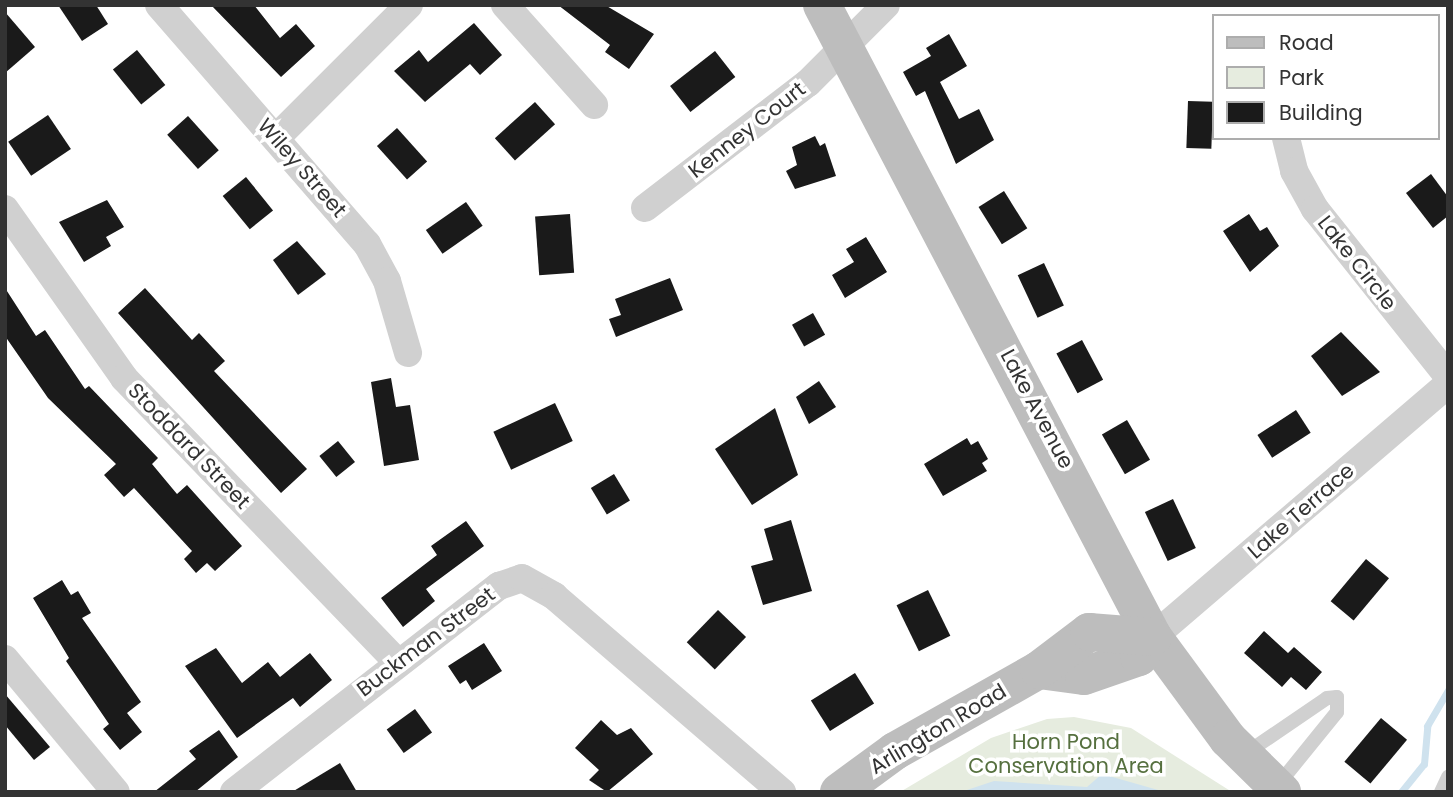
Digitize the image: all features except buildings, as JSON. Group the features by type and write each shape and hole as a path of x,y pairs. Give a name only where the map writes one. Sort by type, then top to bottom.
{"street":[{"name":"Wiley Street","path":"159,5 375,256 408,353"},
{"path":"276,138 409,5"},
{"path":"505,5 594,105"},
{"name":"Lake Avenue","path":"822,5 1153,637 1242,756 1279,790"},
{"name":"Kenney Court","path":"645,208 803,87 886,5"},
{"name":"Lake Circle","path":"1286,140 1294,172 1315,209 1448,376"},
{"name":"Stoddard Street","path":"5,209 124,378 397,662"},
{"name":"Lake Terrace","path":"1153,637 1448,384"},
{"name":"Buckman Street","path":"234,792 397,662 499,586 526,578 782,792"},
{"name":"Arlington Road","path":"839,792 917,738 1039,670 1084,676 1139,657 1153,637"},
{"path":"5,659 117,792"}],"lane":[{"path":"1242,756 1327,698 1337,697 1337,712 1279,790"},
{"path":"1441,792 1448,777"}],"green space":[{"name":"Horn Pond Conservation Area","path":"1074,717 1131,728 1232,792 900,792 991,738 1047,719"}],"water":[{"path":"1102,774 1165,792 961,792 994,781 1087,787"}],"waterway":[{"path":"1401,792 1424,764 1427,726 1448,690"}]}
